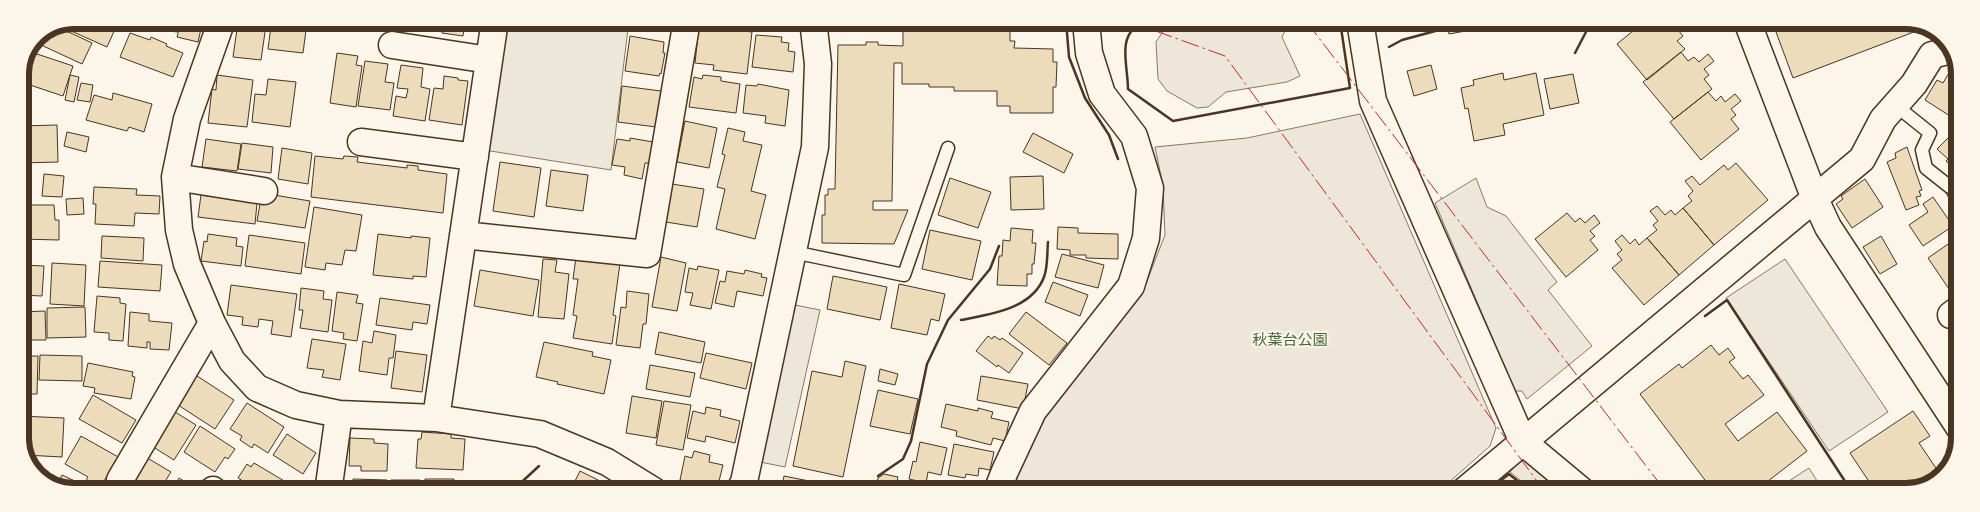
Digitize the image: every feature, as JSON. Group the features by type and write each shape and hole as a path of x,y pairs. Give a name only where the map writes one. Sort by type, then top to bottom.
{"street":[{"path":"219,29 187,119 175,177 179,230 187,264 212,323 232,362 257,388 296,405 339,414 436,418 540,434 607,462 641,483"},
{"path":"436,418 494,29"},
{"path":"464,235 647,254 686,29"},
{"path":"743,483 815,147 818,64 814,29"},
{"path":"1000,483 1033,411 1131,286 1146,238 1150,188 1134,136 1102,94 1089,53 1087,29"},
{"path":"1361,29 1373,101 1523,442 1572,483"},
{"path":"1750,29 1828,227 1951,415"},
{"path":"392,45 489,60"},
{"path":"1474,483 1862,159 1883,119 1914,84 1932,54 1945,51"},
{"path":"361,142 475,157"},
{"path":"175,177 264,191"},
{"path":"120,480 212,323"},
{"path":"329,483 339,414"}],"lane":[{"path":"1895,105 1930,133 1922,150 1926,168 1950,187"},
{"path":"793,252 904,275 948,148"}],"green space":[{"path":"1165,29 1292,29 1285,31 1282,37 1300,76 1287,82 1226,92 1208,107 1197,108 1167,91 1158,79 1156,42"},
{"name":"秋葉台公園","path":"1360,114 1496,428 1490,446 1448,483 1015,483 1035,430 1071,380 1143,291 1165,235 1163,186 1155,147 1247,138"},
{"path":"1509,474 1520,483 1498,483"}],"shaded area":[{"path":"501,29 628,29 611,170 484,150"},
{"path":"1476,178 1487,207 1506,216 1557,282 1548,290 1592,346 1527,399 1522,391 1515,391 1435,203"},
{"path":"1785,259 1888,412 1829,451 1726,298"},
{"path":"790,304 820,310 785,467 755,461"},
{"path":"1526,453 1563,483 1524,483 1510,472"},
{"path":"1809,468 1818,483 1786,483"}],"building":[{"path":"115,29 107,47 68,30"},
{"path":"157,29 178,29 177,32"},
{"path":"179,29 201,29 198,42 177,37"},
{"path":"237,29 265,29 261,60 233,57"},
{"path":"271,29 306,30 303,53 268,49"},
{"path":"443,29 464,29 463,36 442,33"},
{"path":"699,29 726,29 752,32 747,74 713,70 714,65 695,63"},
{"path":"903,29 953,29 1010,31 1010,41 1015,41 1014,48 1053,49 1053,62 1057,62 1056,87 1053,87 1053,113 1010,113 1010,106 997,106 997,91 954,91 954,87 929,87 929,84 902,84 902,63 894,63 892,201 873,201 873,210 908,210 894,244 822,243 822,215 825,215 825,195 828,195 828,189 835,189 838,45 866,45 866,42 878,42 878,45 903,46"},
{"path":"1448,29 1471,29 1471,30 1449,34"},
{"path":"1635,29 1679,29 1678,30 1683,36 1677,41 1685,49 1647,80 1617,44"},
{"path":"1775,29 1917,31 1793,78"},
{"path":"65,30 92,43 82,64 40,44 49,36"},
{"path":"130,33 150,40 151,37 183,53 173,77 120,57"},
{"path":"756,35 782,37 781,42 789,43 788,51 795,52 793,72 752,67"},
{"path":"630,36 664,42 663,53 665,53 659,76 625,71"},
{"path":"1681,52 1688,61 1694,57 1699,62 1708,54 1714,61 1704,69 1709,75 1704,79 1712,89 1674,119 1643,82"},
{"path":"34,53 73,66 63,96 29,85 30,65"},
{"path":"337,53 358,56 356,65 362,66 356,107 330,103"},
{"path":"365,61 388,64 385,82 394,83 390,110 358,106"},
{"path":"401,65 423,68 421,87 430,89 425,121 393,116 396,96 406,98 408,89 397,88"},
{"path":"1431,65 1437,89 1414,96 1407,71"},
{"path":"1951,72 1950,116 1925,100 1937,80 1943,83"},
{"path":"1503,73 1504,80 1536,73 1544,115 1503,124 1505,135 1474,141 1468,108 1465,109 1461,88 1474,85 1473,80"},
{"path":"1573,74 1579,103 1550,109 1544,79"},
{"path":"70,75 79,77 74,102 65,100"},
{"path":"217,75 253,80 247,127 208,123 212,89 216,90"},
{"path":"703,75 721,77 721,81 740,84 736,113 689,107 694,77 702,79"},
{"path":"444,76 468,81 462,125 429,120 434,88 443,89"},
{"path":"268,79 296,82 290,127 252,122 255,94 266,95"},
{"path":"81,83 93,85 90,102 77,100"},
{"path":"758,84 789,90 785,126 765,123 766,116 743,113 746,85 757,86"},
{"path":"622,86 661,91 656,127 618,122"},
{"path":"1708,92 1716,101 1721,96 1725,102 1735,94 1741,101 1731,109 1736,115 1731,119 1739,129 1701,160 1670,122"},
{"path":"113,93 152,104 144,132 129,127 127,131 86,120 94,95 112,100"},
{"path":"685,121 717,128 709,168 677,162"},
{"path":"57,125 58,162 29,163 29,126"},
{"path":"728,128 745,132 743,141 762,145 751,191 766,195 755,239 716,229 725,189 717,187 725,155 722,154"},
{"path":"67,132 89,137 86,152 64,146"},
{"path":"1033,133 1073,154 1064,173 1023,152"},
{"path":"1951,135 1951,166 1946,161 1948,159 1937,149"},
{"path":"630,138 653,142 649,163 645,163 642,179 624,175 625,167 612,165 617,139 630,141"},
{"path":"206,139 241,144 237,171 202,167"},
{"path":"242,143 273,147 271,173 238,169"},
{"path":"1907,147 1922,190 1919,191 1921,196 1916,197 1919,205 1906,210 1887,162 1896,158 1895,153"},
{"path":"282,148 312,153 308,184 278,179"},
{"path":"315,156 343,159 344,156 358,157 357,162 407,168 407,165 418,166 418,170 447,174 443,213 311,197"},
{"path":"500,162 541,168 534,217 493,211"},
{"path":"1736,163 1768,200 1714,245 1683,208 1692,201 1688,196 1693,191 1685,181 1692,176 1700,185 1724,165 1728,170"},
{"path":"551,170 588,175 583,211 546,206"},
{"path":"44,174 64,176 62,197 42,196"},
{"path":"1043,176 1044,209 1011,210 1010,177"},
{"path":"950,178 991,192 978,228 938,215"},
{"path":"1865,179 1883,207 1852,228 1836,204 1843,199 1841,196"},
{"path":"672,184 704,189 697,227 666,222"},
{"path":"94,187 137,189 136,195 160,196 159,214 135,213 134,226 95,224 96,204 93,204"},
{"path":"1951,190 1951,201 1946,193"},
{"path":"262,193 310,201 305,228 257,221"},
{"path":"201,195 257,203 255,224 198,217"},
{"path":"1933,197 1951,223 1951,227 1923,246 1909,225 1928,212 1923,204"},
{"path":"83,198 84,214 67,215 66,199"},
{"path":"29,205 54,205 55,220 59,220 59,240 29,239"},
{"path":"1657,206 1665,215 1671,210 1675,215 1683,208 1714,245 1679,275 1647,238 1657,230 1653,225 1658,221 1650,211"},
{"path":"314,207 362,215 356,251 345,250 342,265 326,263 325,270 305,267"},
{"path":"1567,213 1575,222 1580,218 1585,223 1594,215 1600,223 1590,231 1595,236 1590,240 1598,250 1566,277 1535,239"},
{"path":"1058,227 1078,228 1078,233 1118,234 1118,259 1086,258 1086,255 1070,255 1070,250 1057,249"},
{"path":"1011,228 1033,230 1032,243 1036,243 1034,264 1032,264 1032,274 1027,274 1027,286 997,285 999,256 1002,256 1003,240 1010,241"},
{"path":"930,230 981,241 972,280 922,269"},
{"path":"208,234 237,238 236,246 243,247 241,266 201,261 204,241 207,242"},
{"path":"378,234 430,238 426,277 413,276 413,279 373,275"},
{"path":"249,235 305,243 301,274 245,266"},
{"path":"1622,235 1630,244 1635,239 1639,245 1647,238 1679,275 1644,305 1612,268 1622,260 1617,254 1622,250 1615,241"},
{"path":"102,236 144,238 143,261 101,258"},
{"path":"1881,236 1897,264 1880,274 1863,247"},
{"path":"1951,242 1951,288 1949,289 1928,258"},
{"path":"1062,254 1104,265 1098,288 1055,277"},
{"path":"576,257 620,263 613,315 616,316 612,344 573,338 577,316 573,315 578,279 573,279"},
{"path":"661,257 686,263 677,311 652,307"},
{"path":"543,259 557,260 555,272 569,274 564,319 538,317"},
{"path":"100,261 162,265 160,291 98,287"},
{"path":"52,263 86,265 84,306 50,304"},
{"path":"29,265 44,266 42,296 29,295"},
{"path":"698,266 719,270 711,309 690,305 693,293 685,292 689,268 697,270"},
{"path":"480,270 539,280 533,316 474,306"},
{"path":"745,270 762,274 761,277 767,278 763,296 737,291 734,307 715,303 720,281 725,282 727,271 744,274"},
{"path":"833,276 887,287 880,320 827,309"},
{"path":"1053,282 1088,295 1080,316 1045,302"},
{"path":"899,284 945,294 939,321 931,319 927,335 891,328"},
{"path":"231,285 297,294 291,337 271,334 273,321 259,319 258,327 242,325 243,317 227,315"},
{"path":"301,288 324,291 323,299 332,300 328,332 300,328 303,310 299,310"},
{"path":"627,291 649,294 646,324 643,324 640,348 616,345 621,307 626,308"},
{"path":"337,292 358,295 356,303 363,304 357,341 343,339 344,333 332,331"},
{"path":"97,296 120,298 120,303 126,304 123,341 109,340 109,333 94,332"},
{"path":"380,298 430,305 427,324 413,322 412,330 376,325"},
{"path":"85,307 86,337 47,338 47,308"},
{"path":"45,311 46,340 29,340 29,312"},
{"path":"130,312 149,314 149,321 172,323 169,350 150,349 150,342 147,342 147,348 128,346"},
{"path":"1026,312 1067,343 1049,365 1009,334"},
{"path":"374,331 396,335 393,358 389,358 387,375 359,371 363,341 372,343"},
{"path":"659,332 705,342 701,363 655,354"},
{"path":"988,336 992,339 994,336 1000,340 1002,338 1023,353 1009,373 998,365 997,367 976,351"},
{"path":"312,339 346,344 340,380 322,377 324,370 307,368"},
{"path":"544,342 593,352 592,356 611,360 604,394 557,384 558,382 536,377"},
{"path":"1711,345 1719,355 1728,348 1735,358 1729,362 1743,379 1748,375 1764,395 1725,424 1738,441 1777,412 1807,451 1768,481 1769,483 1707,483 1640,394 1679,364 1682,368"},
{"path":"396,351 427,355 422,392 391,388"},
{"path":"706,353 752,363 746,389 700,378"},
{"path":"40,355 82,356 82,381 39,380"},
{"path":"29,356 38,356 37,394 29,394"},
{"path":"845,361 866,366 843,477 793,466 812,371 842,377"},
{"path":"88,363 133,372 132,376 135,377 131,399 94,393 95,388 83,386"},
{"path":"650,365 695,373 690,397 646,389"},
{"path":"880,369 898,374 895,385 878,381"},
{"path":"194,374 234,400 215,429 175,403"},
{"path":"981,376 1028,384 1023,409 977,400"},
{"path":"878,390 918,399 910,434 870,426"},
{"path":"93,395 136,420 122,443 79,419"},
{"path":"632,396 662,401 656,438 626,433"},
{"path":"664,401 691,405 683,450 656,445"},
{"path":"247,403 284,427 268,453 254,444 252,448 240,440 242,436 230,429"},
{"path":"946,404 978,411 978,408 993,412 991,418 1009,422 1005,441 993,438 991,445 956,436 957,431 941,427"},
{"path":"706,407 721,410 720,416 740,421 735,443 706,436 705,442 687,438 693,411 705,414"},
{"path":"172,410 196,425 174,460 150,445"},
{"path":"1913,411 1930,436 1919,443 1938,470 1929,477 1915,482 1870,483 1850,453"},
{"path":"29,416 64,418 62,457 32,455 29,441"},
{"path":"200,426 235,449 228,459 225,457 215,472 184,452"},
{"path":"422,432 451,434 451,438 465,439 463,470 416,468 418,439 421,439"},
{"path":"287,434 316,453 303,474 273,455"},
{"path":"81,436 120,458 114,470 111,469 103,483 90,483 86,481 88,477 65,464"},
{"path":"350,438 374,439 374,443 388,444 387,471 361,471 361,466 349,466"},
{"path":"920,442 947,448 941,475 928,472 926,483 909,479 913,461 916,462"},
{"path":"954,444 994,452 990,470 979,468 978,476 966,474 965,478 948,475"},
{"path":"694,451 710,455 709,462 723,465 718,483 692,483 680,480 685,456 692,458"},
{"path":"144,456 171,472 164,483 128,483"},
{"path":"254,463 288,483 242,483 243,481 238,478 247,464 251,467"},
{"path":"580,471 604,483 574,483"},
{"path":"884,474 898,477 897,483 877,483 878,478"},
{"path":"62,475 77,482 74,483 59,481"},
{"path":"784,476 819,483 783,483"},
{"path":"179,478 187,483 176,483"},
{"path":"353,479 387,480 387,483 353,483"},
{"path":"425,479 454,479 454,483 425,483"},
{"path":"391,480 420,480 420,483 391,483"}],"wall":[{"path":"1067,29 1069,57 1085,98 1109,135 1118,159"},
{"path":"1133,29 1125,48 1128,89 1173,121 1350,88 1341,29"},
{"path":"1389,47 1402,40 1439,29"},
{"path":"1575,53 1587,29"},
{"path":"961,320 1009,308 1030,296 1038,288 1044,277 1047,264 1048,242"},
{"path":"878,476 903,459 911,441 927,364 948,320 990,269 999,246"},
{"path":"1705,316 1727,300 1846,483"},
{"path":"521,483 539,466"},
{"path":"1498,483 1509,474 1520,483"}],"power":[{"path":"1150,29 1225,56 1538,483"},
{"path":"1312,29 1659,483"}]}
